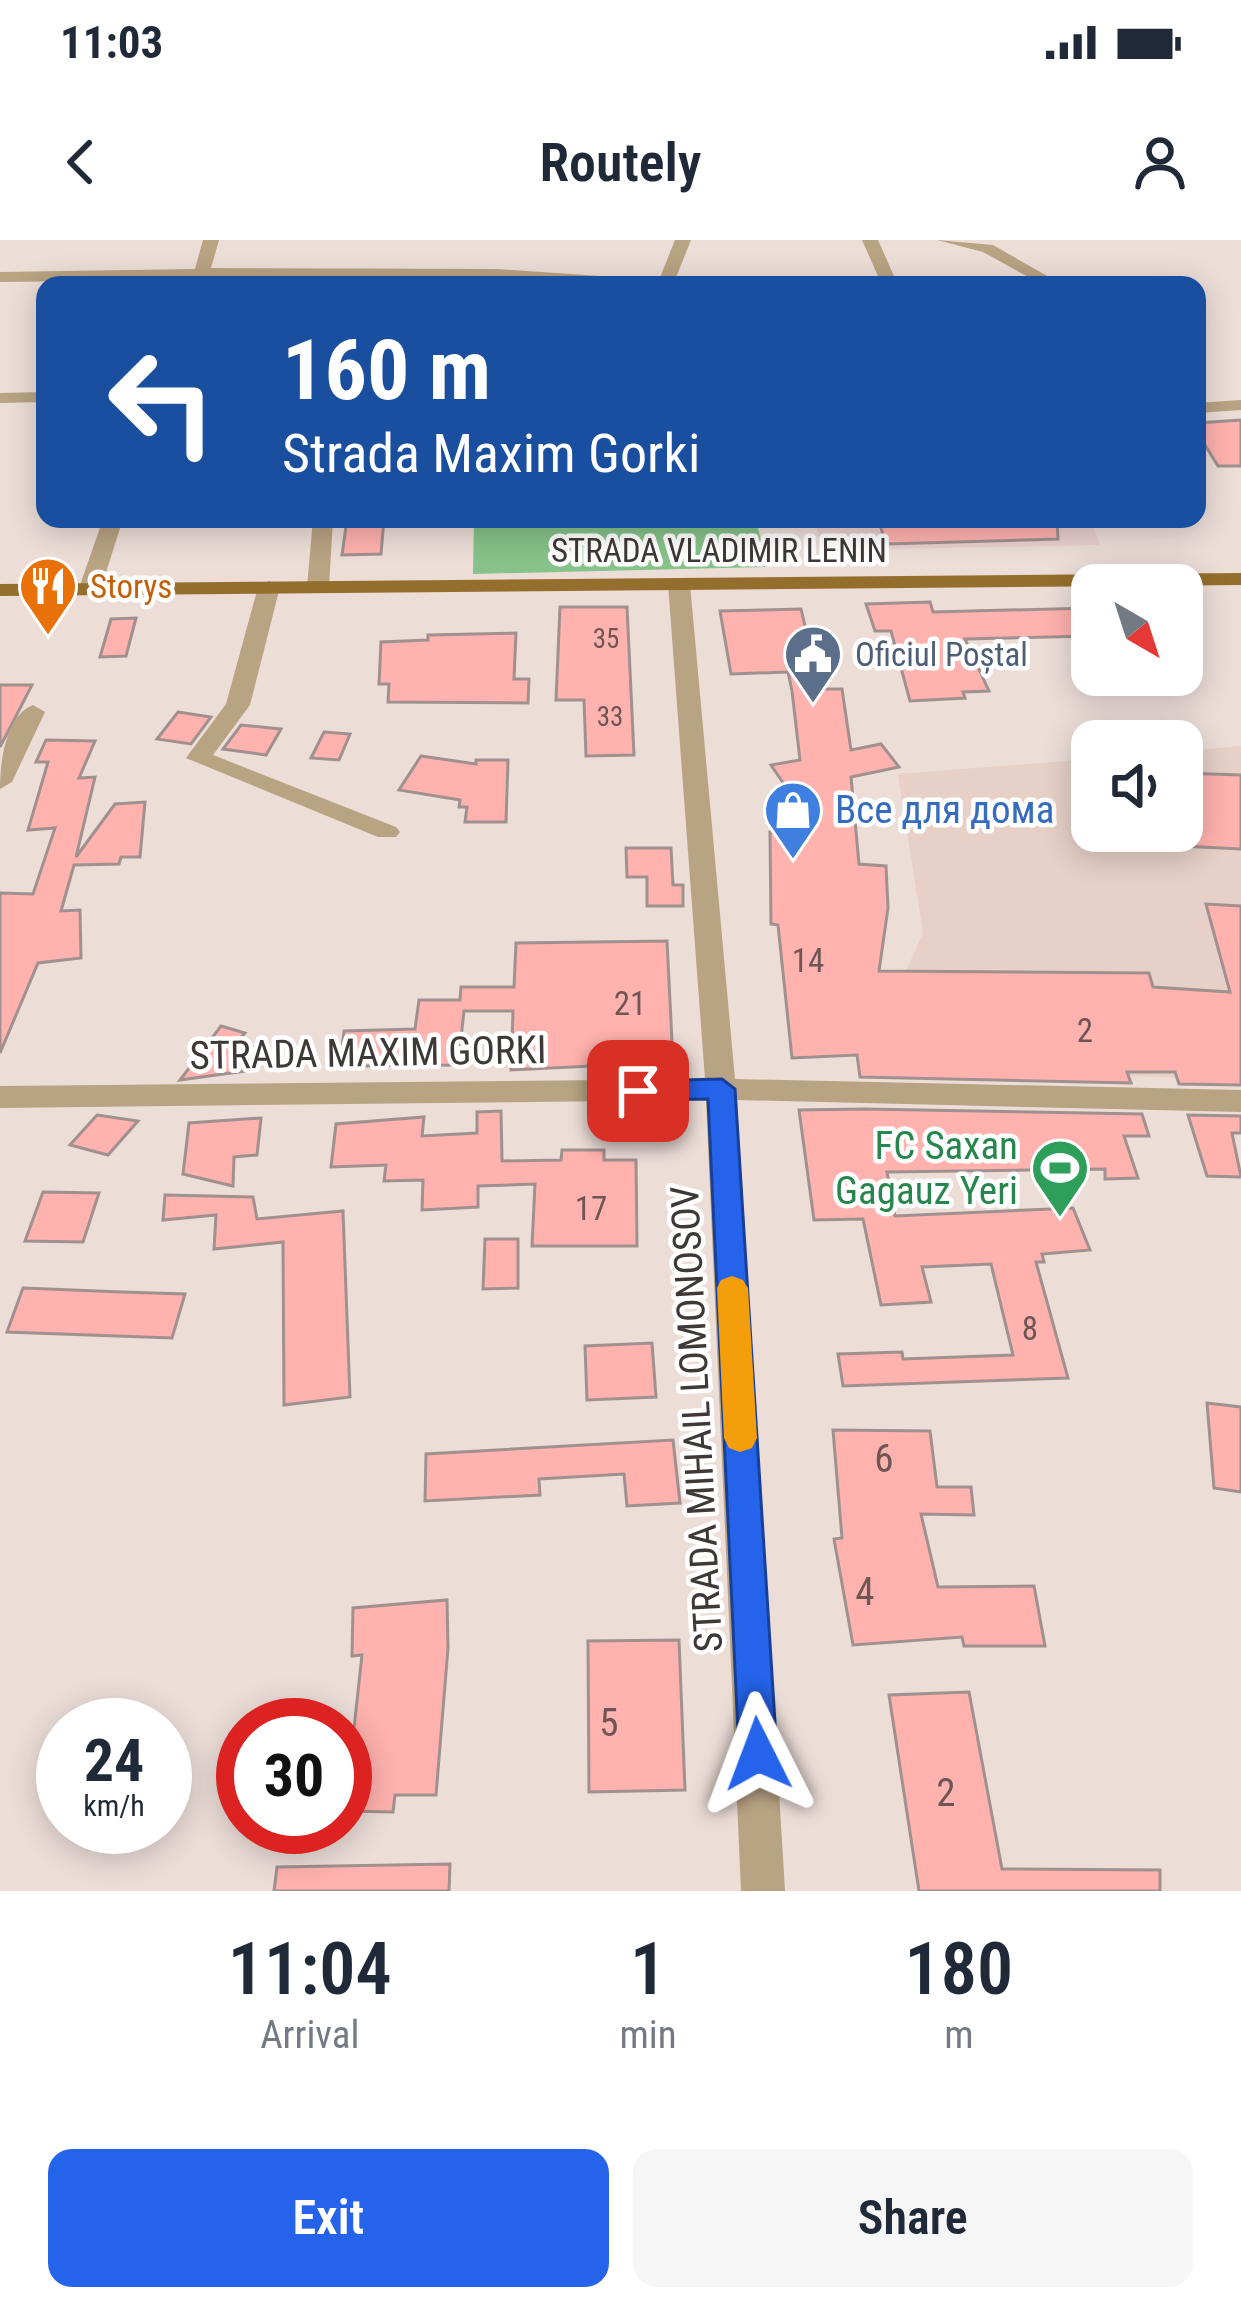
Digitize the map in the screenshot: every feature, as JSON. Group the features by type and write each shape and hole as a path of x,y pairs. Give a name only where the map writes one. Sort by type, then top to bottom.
{"main road":[{"name":"STRADA VLADIMIR LENIN","path":"0,590 1241,579"}],"street":[{"path":"194,276 211,240"},
{"path":"667,276 683,240"},
{"path":"870,240 886,276"},
{"path":"945,240 987,244 1040,276"},
{"path":"211,276 343,261 564,276"},
{"path":"0,277 36,277"},
{"path":"0,398 36,398"},
{"path":"1206,407 1241,405"},
{"path":"90,588 109,528"},
{"path":"318,587 322,528"},
{"name":"STRADA MIHAIL LOMONOSOV","path":"680,584 722,1089 763,1891"},
{"path":"269,587 238,705 198,758 387,832"},
{"path":"0,782 33,712"},
{"name":"STRADA MAXIM GORKI","path":"0,1097 722,1089 1148,1096 1241,1102"}],"shaded area":[{"path":"816,528 1093,528 1100,545 880,549 862,540 820,541"},
{"path":"1241,746 1241,1079 859,1070 847,971 906,971 923,933 898,774 1071,761 1071,852 1203,852 1203,749"}],"green space":[{"path":"474,528 758,528 767,567 473,574"}],"building":[{"path":"1241,420 1241,466 1218,466 1206,447 1206,422"},
{"path":"346,528 383,528 381,554 342,555"},
{"path":"881,528 1057,528 1058,539 886,544"},
{"path":"930,602 933,612 1071,609 1071,636 965,639 989,691 963,692 965,698 910,701 891,631 875,631 866,604"},
{"path":"560,607 627,607 634,755 586,756 584,700 556,700"},
{"path":"801,609 820,689 842,689 851,750 881,744 899,767 851,777 859,864 886,866 888,908 879,971 1149,973 1153,987 1230,992 1206,904 1241,906 1241,1085 1179,1084 1175,1072 1127,1072 1131,1083 860,1077 857,1055 792,1058 778,925 771,924 770,832 795,832 794,799 771,765 800,760 792,691 788,672 731,674 720,611"},
{"path":"136,618 126,656 100,657 111,619"},
{"path":"516,633 514,679 529,679 528,703 388,702 389,684 379,684 381,642 428,640 428,635"},
{"path":"0,685 32,685 0,747"},
{"path":"178,712 211,717 191,744 157,739"},
{"path":"241,725 281,729 266,755 223,749"},
{"path":"324,732 350,734 339,760 311,758"},
{"path":"46,740 95,741 79,778 95,777 76,857 115,804 145,802 140,857 121,857 119,864 74,865 61,911 80,910 81,958 38,963 0,1053 0,893 33,894 55,828 28,830 48,762 36,762"},
{"path":"421,756 476,764 476,760 508,760 506,822 465,822 467,807 459,807 460,800 399,790"},
{"path":"1203,774 1241,775 1241,849 1203,847"},
{"path":"626,848 671,848 673,885 683,885 683,906 647,906 647,877 627,877"},
{"path":"667,941 673,1062 511,1070 513,1011 464,1011 458,1065 365,1066 365,1056 341,1057 344,1031 415,1029 419,1000 460,1000 461,987 514,987 516,943"},
{"path":"221,1026 245,1033 233,1047 258,1047 245,1071 180,1080"},
{"path":"799,1110 1142,1114 1149,1136 1124,1136 1138,1178 1105,1179 1105,1169 887,1172 895,1216 1073,1208 1090,1250 1042,1254 1044,1262 1036,1262 1068,1378 843,1386 838,1354 902,1352 903,1359 1013,1355 991,1264 922,1267 931,1302 881,1305 863,1219 814,1220"},
{"path":"501,1111 502,1161 561,1160 562,1150 604,1150 604,1160 636,1160 637,1246 532,1246 535,1184 478,1186 478,1207 422,1210 423,1180 384,1181 386,1165 331,1167 336,1124 424,1117 422,1136 477,1133 477,1112"},
{"path":"97,1115 138,1121 108,1155 70,1145"},
{"path":"1188,1115 1241,1116 1241,1133 1232,1133 1241,1177 1207,1176"},
{"path":"261,1118 257,1155 234,1157 233,1186 183,1174 189,1123"},
{"path":"43,1192 99,1193 83,1242 25,1241"},
{"path":"165,1195 253,1197 257,1219 343,1211 350,1397 284,1405 283,1242 214,1249 216,1215 163,1220"},
{"path":"485,1239 518,1239 518,1288 483,1289"},
{"path":"23,1288 185,1294 172,1338 7,1332"},
{"path":"652,1343 656,1397 587,1400 585,1346"},
{"path":"1207,1403 1241,1407 1241,1492 1214,1488"},
{"path":"833,1430 930,1431 937,1487 971,1487 974,1515 921,1514 938,1587 1034,1586 1045,1646 964,1646 962,1637 853,1645 834,1539 842,1538"},
{"path":"673,1440 680,1503 627,1506 624,1474 539,1479 540,1495 425,1501 426,1454"},
{"path":"447,1600 448,1648 436,1795 395,1795 393,1812 372,1812 372,1698 357,1698 362,1655 352,1656 353,1608"},
{"path":"679,1640 685,1790 589,1792 588,1641"},
{"path":"969,1692 1002,1869 1160,1870 1160,1891 919,1891 889,1695"},
{"path":"450,1864 449,1891 274,1891 277,1867"}],"slow traffic":[{"path":"732,1288 740,1438"}],"place":[{"name":"Storys","path":"48,637"},
{"name":"Oficiul Poștal","path":"813,705"},
{"name":"Все для дома","path":"793,861"},
{"name":"FC Saxan Gagauz Yeri","path":"1060,1219"}],"route":[{"path":"638,1091 722,1089 758,1754"}]}
